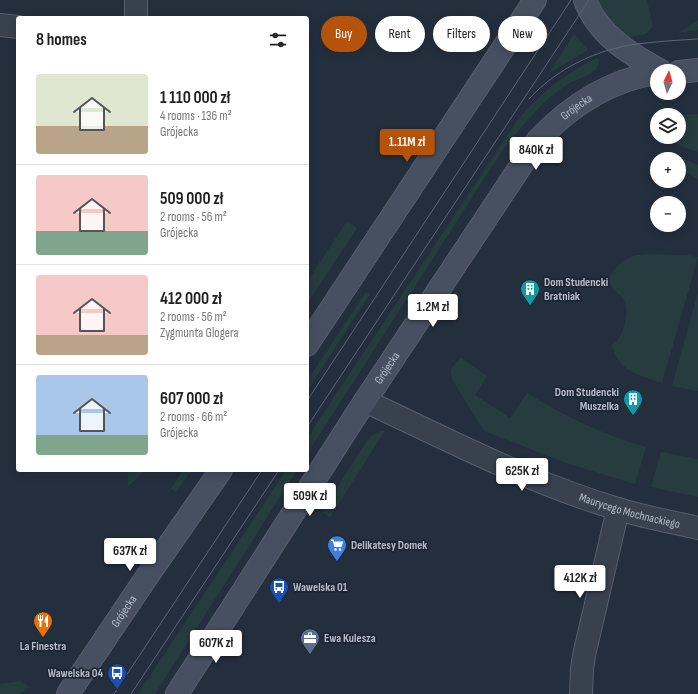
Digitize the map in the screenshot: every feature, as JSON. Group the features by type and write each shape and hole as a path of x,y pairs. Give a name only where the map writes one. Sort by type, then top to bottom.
{"main road":[{"path":"309,342 535,0"},
{"path":"585,0 595,19 606,34 637,58 650,65"},
{"path":"686,71 698,70"},
{"name":"Grójecka","path":"177,694 365,400 529,151 538,140 568,112 593,95 627,81 650,75"},
{"name":"Grójecka","path":"68,694 220,472"}],"street":[{"path":"136,0 136,16"},
{"path":"0,25 16,27"},
{"name":"Maurycego Mochnackiego","path":"365,400 521,473 575,494 618,509 698,528"},
{"path":"581,694 582,668 618,509"}],"green space":[{"path":"598,0 647,0 653,26 646,34 625,38 608,23"},
{"path":"698,20 698,30 678,33"},
{"path":"574,34 588,50 549,73"},
{"path":"597,58 599,61 595,70 587,76 568,84 542,105 504,148 309,451 309,435 517,121 534,102 553,85 563,77"},
{"path":"698,114 698,152 678,144 686,144 686,115"},
{"path":"686,160 698,165 698,179 686,172"},
{"path":"347,221 357,228 309,301 309,279"},
{"path":"646,254 687,255 698,257 662,383 639,375 628,369 618,359 612,346 622,333 626,319 626,309 623,298 613,289 610,284 611,275 618,266 633,256"},
{"path":"366,292 370,294 309,388 309,378"},
{"path":"698,292 698,391 672,386"},
{"path":"461,358 487,376 475,395 510,418 527,393 585,424 615,437 646,447 635,484 566,463 484,431 453,381 451,374 452,368"},
{"path":"381,431 385,431 330,517 322,512 366,442 371,436"},
{"path":"661,452 698,459 698,497 651,487"},
{"path":"128,472 144,472 128,486"},
{"path":"182,472 191,472 176,492 171,489"},
{"path":"285,472 296,472 155,694 138,694"},
{"path":"21,681 29,687 21,694 0,694 0,684"}],"tram line":[{"path":"309,398 571,0"},
{"path":"309,424 589,0"},
{"path":"529,99 554,77 582,60 598,54 630,45 698,39"},
{"path":"114,694 261,472"},
{"path":"131,694 278,472"}],"place":[{"name":"Dom Studencki Bratniak","path":"530,306"},
{"name":"Dom Studencki Muszelka","path":"633,416"},
{"name":"Delikatesy Domek","path":"337,562"},
{"name":"Wawelska 01","path":"279,604"},
{"name":"La Finestra","path":"43,638"},
{"name":"Ewa Kulesza","path":"310,655"},
{"name":"Wawelska 04","path":"117,690"}]}
